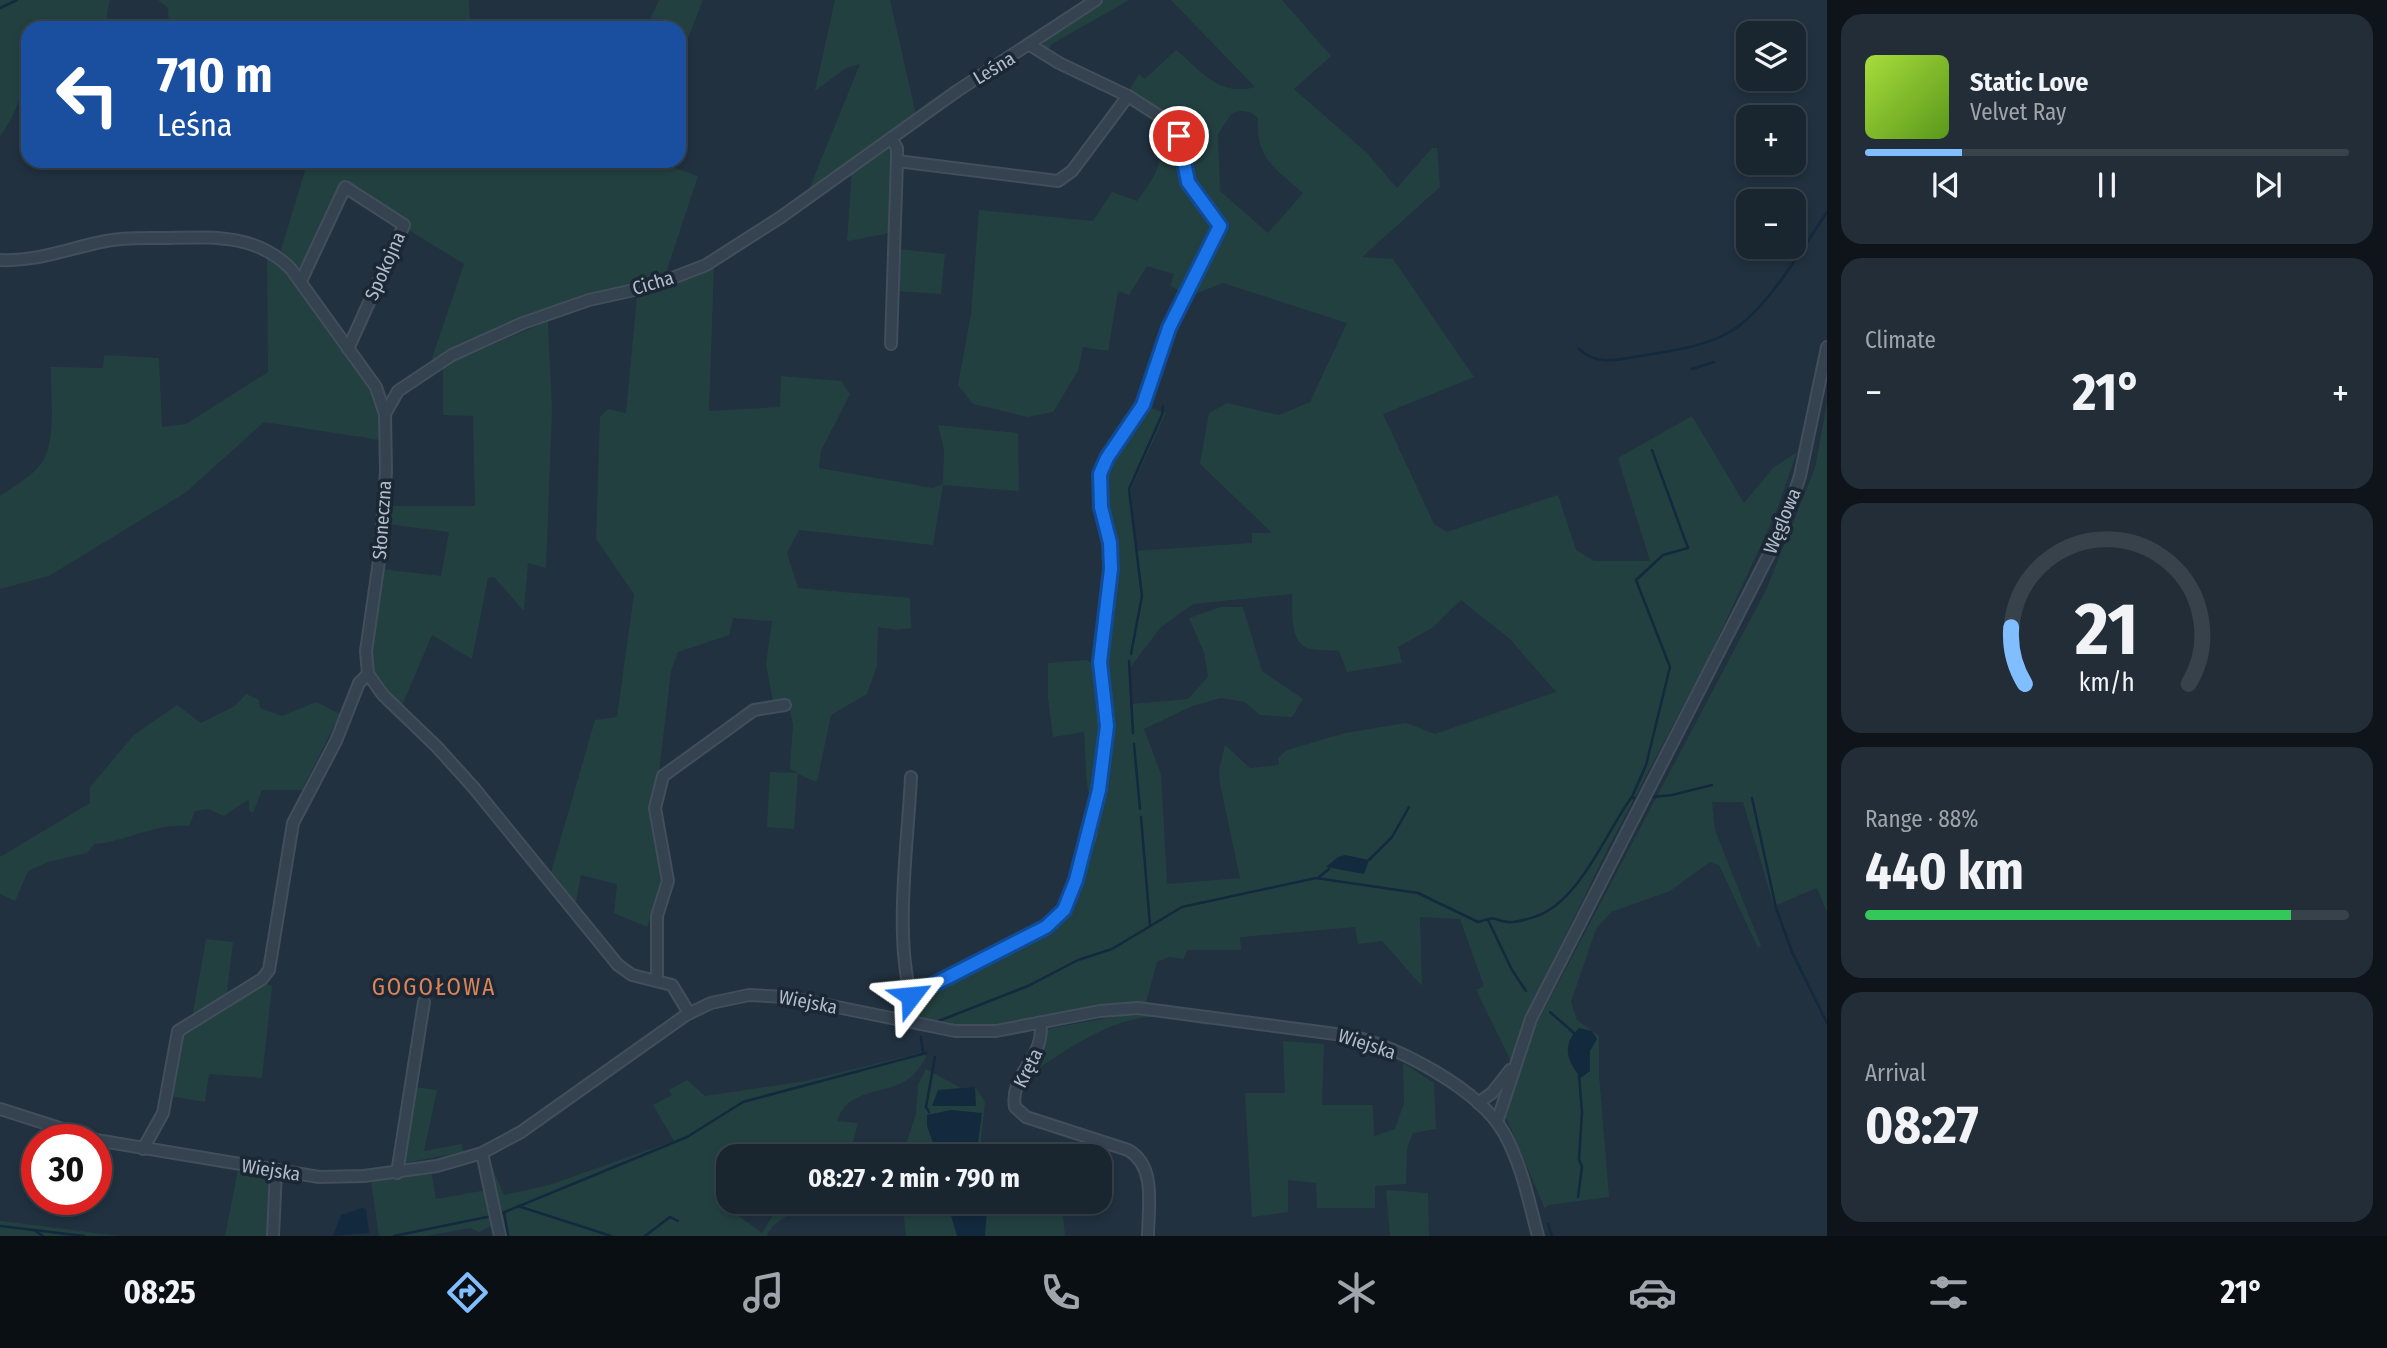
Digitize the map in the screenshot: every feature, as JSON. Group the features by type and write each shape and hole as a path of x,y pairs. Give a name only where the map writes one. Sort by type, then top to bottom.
{"street":[{"name":"Leśna","path":"891,138 957,91 1096,0"},
{"path":"911,996 1058,919 1076,880 1090,835 1107,726 1100,662 1111,569 1110,543 1101,507 1100,474 1107,458 1143,405 1169,328 1220,226 1188,182 1175,126 1128,96 1059,64 1030,45"},
{"path":"897,161 1058,181 1072,171 1128,96"},
{"path":"891,138 897,148 891,344"},
{"name":"Cicha","path":"385,414 398,391 452,355 523,323 589,300 652,286 706,265 782,217 891,138"},
{"name":"Spokojna","path":"301,281 345,187 404,225 348,349"},
{"name":"Słoneczna","path":"0,260 37,259 121,239 220,236 268,251 284,261 377,390 385,414 382,530 366,652 368,674"},
{"name":"Węglowa","path":"1512,1068 1531,1019 1704,684 1791,506 1827,347"},
{"path":"377,390 398,391"},
{"path":"143,1149 163,1113 178,1031 262,979 269,970 293,823 336,741 360,681 368,674 383,695 437,747 474,788 620,968 636,977 657,981 676,989 689,1013"},
{"path":"657,981 657,916 668,881 655,808 663,776 754,710 785,705"},
{"path":"902,1023 911,996 905,974 905,930 911,778"},
{"name":"Wiejska","path":"112,1143 276,1171 333,1177 397,1173 445,1164 482,1153 521,1132 689,1013 729,999 772,995 902,1023 973,1032 1108,1010 1146,1009 1340,1034 1396,1052 1478,1102 1497,1122 1515,1157 1538,1236"},
{"path":"397,1173 424,1002"},
{"name":"Kręta","path":"1040,1023 1042,1040 1018,1081 1015,1107 1026,1117 1128,1150 1138,1157 1148,1180 1148,1236"},
{"path":"1478,1102 1492,1093 1512,1068"},
{"path":"1497,1122 1512,1068"},
{"name":"Wiejska","path":"0,1109 46,1124"},
{"path":"482,1153 500,1236"},
{"path":"273,1236 276,1171"}],"green space":[{"path":"0,0 110,0 108,21 21,21 21,94 15,111 0,136"},
{"path":"158,0 469,0 470,21 169,21 168,8"},
{"path":"659,0 703,0 686,43 686,21 649,21"},
{"path":"835,0 890,0 916,115 808,192 860,64 846,68 815,91"},
{"path":"1104,0 1129,0 1052,44 1047,52 1043,48 1044,40"},
{"path":"1171,0 1282,0 1331,56 1294,89 1366,152 1397,188 1432,148 1437,148 1440,187 1362,257 1393,259 1474,377 1383,414 1434,524 1447,532 1558,495 1576,550 1594,561 1650,561 1618,458 1692,416 1744,503 1773,468 1797,452 1775,515 1709,657 1609,846 1528,1012 1511,1061 1476,990 1484,986 1460,919 1420,917 1422,986 1382,941 1358,944 1355,927 1240,937 1241,950 1187,950 1184,959 1169,957 1157,962 1146,1002 1003,1025 974,1026 946,1025 917,1019 914,1009 917,999 1023,947 1059,923 1068,912 1108,762 1112,729 1105,637 1116,560 1105,504 1104,473 1147,407 1166,413 1131,489 1136,551 1252,543 1252,533 1272,533 1200,464 1209,413 1227,403 1279,415 1310,402 1347,323 1223,283 1190,296 1170,286 1174,274 1147,266 1129,295 1118,291 1108,351 1083,347 1078,371 1053,412 1027,417 973,404 958,385 971,314 979,210 1093,221 1112,192 1137,201 1156,172 1159,149 1157,123 1127,104 1129,91 1139,74 1145,79 1176,50 1203,74 1221,85 1242,89 1255,87","holes":["1250,112 1258,118 1260,144 1269,162 1303,193 1268,233 1220,191 1218,134 1232,113","1292,594 1293,626 1298,641 1311,649 1339,651 1347,672 1402,663 1398,647 1432,628 1461,600 1510,639 1556,692 1435,734 1406,723 1345,733 1287,750 1278,758 1279,765 1250,768 1225,745 1219,770 1220,784 1240,878 1167,884 1161,774 1144,729 1192,706 1221,698 1245,702 1260,715 1292,717 1303,699 1262,671 1243,607 1221,607 1189,618 1204,652 1208,677 1188,699 1132,704 1129,669 1160,628 1193,604"]},
{"path":"890,145 893,149 891,233 847,241 852,170"},
{"path":"306,168 675,168 698,176 664,279 573,300 514,320 457,347 430,364 464,264 345,191 301,272 280,253"},
{"path":"899,249 945,254 941,294 896,291"},
{"path":"267,256 294,280 375,396 381,414 380,440 264,422 185,493 49,576 0,589 0,496 34,471 47,451 52,415 51,367 103,368 104,355 159,358 162,427 186,424 268,372"},
{"path":"714,264 709,411 780,407 781,376 841,381 850,394 821,451 819,468 933,488 943,484 944,450 938,425 1018,433 1019,491 943,485 933,545 799,530 787,553 798,588 910,598 911,628 896,630 878,627 877,666 867,694 831,715 817,782 798,774 794,829 767,827 770,772 798,773 790,769 793,724 787,699 773,701 766,665 772,621 733,618 729,635 678,652 671,671 659,773 652,803 652,820 664,878 647,927 614,913 617,884 581,875 576,902 549,879 595,720 617,717 634,594 596,539 600,417 608,409 626,413 637,296"},
{"path":"548,321 552,410 546,568 528,563 524,611 494,577 488,578 472,659 432,635 401,708 375,680 368,659 369,634 381,569 441,576 449,532 387,524 386,506 475,506 473,416 443,415 443,366"},
{"path":"1827,403 1827,912 1817,888 1774,906 1743,802 1712,802 1715,830 1761,946 1758,948 1719,865 1710,862 1670,891 1611,912 1596,929 1571,1002 1577,1020 1599,1036 1599,1076 1609,1197 1548,1205 1545,1209 1506,1117 1535,1027 1766,590 1815,468"},
{"path":"1086,660 1092,663 1098,716 1097,766 1092,802 1086,778 1084,732 1053,737 1048,697 1048,663"},
{"path":"246,694 259,700 260,708 282,716 316,702 340,714 302,790 262,790 253,813 249,810 249,799 224,816 208,809 195,811 189,826 153,829 94,844 87,853 48,862 28,871 15,901 0,894 0,857 90,803 90,787 134,735 177,705 201,723 235,706"},
{"path":"206,939 233,942 227,992 251,979 272,986 262,1078 209,1074 205,1102 170,1096 167,1071 172,1032 192,1018"},
{"path":"1124,1015 1155,1015 1210,1022 1206,1025 1145,1017 1109,1027 1074,1045 1027,1076 1018,1093 1019,1105 1017,1096 1018,1088 1040,1053 1047,1029"},
{"path":"1283,1041 1324,1044 1322,1105 1373,1105 1374,1136 1395,1129 1404,1103 1403,1063 1434,1083 1436,1129 1413,1133 1407,1148 1406,1184 1375,1186 1375,1208 1317,1208 1316,1183 1288,1180 1288,1212 1252,1217 1245,1093 1285,1093"},
{"path":"919,1053 927,1056 909,1079 848,1103 837,1121 858,1123 852,1144 716,1144 716,1214 736,1214 762,1233 774,1214 789,1214 779,1221 767,1236 504,1236 489,1160 504,1195 549,1185 674,1141 653,1105 672,1095 669,1090 687,1080 705,1096 806,1081"},
{"path":"926,1069 961,1088 975,1087 985,1102 980,1144 906,1144 916,1114 918,1085"},
{"path":"413,1087 437,1090 424,1151 462,1144 463,1152 399,1164"},
{"path":"238,1170 271,1175 267,1236 225,1236"},
{"path":"431,1171 436,1199 487,1190 495,1224 479,1232 470,1228 426,1236 379,1236 371,1181"},
{"path":"1386,1190 1428,1193 1429,1236 1390,1236"},
{"path":"903,1214 1063,1214 1065,1236 906,1236"},
{"path":"1,1221 119,1236 0,1236"}],"water":[{"path":"1345,855 1369,860 1364,874 1326,867"},
{"path":"1579,1028 1592,1031 1597,1039 1590,1051 1590,1071 1581,1078 1568,1053 1573,1034"},
{"path":"975,1087 976,1106 932,1106 938,1090"},
{"path":"951,1110 982,1113 978,1144 933,1144 927,1126 927,1115"},
{"path":"366,1209 369,1233 333,1236 341,1215"},
{"path":"951,1214 987,1214 985,1236 957,1236"}],"waterway":[{"path":"0,8 17,0"},
{"path":"1579,349 1593,358 1616,360 1688,348 1733,330 1772,292 1827,212"},
{"path":"1692,369 1714,362"},
{"path":"1131,654 1142,596 1129,489 1162,415 1163,406"},
{"path":"1632,797 1646,765 1670,667 1636,580 1663,555 1688,548 1652,450"},
{"path":"1129,661 1133,733"},
{"path":"1134,744 1140,809"},
{"path":"1652,797 1712,785"},
{"path":"936,1022 1028,986 1078,960 1112,949 1182,907 1316,878 1418,893 1478,922 1493,918 1514,922 1534,917 1550,909 1578,883 1631,798 1635,798"},
{"path":"1752,798 1776,908 1792,952 1827,1023"},
{"path":"1369,860 1392,837 1409,807"},
{"path":"1141,817 1150,925"},
{"path":"1318,878 1329,869"},
{"path":"1488,920 1512,970 1526,991"},
{"path":"1550,1012 1574,1033"},
{"path":"921,1037 923,1052"},
{"path":"500,1214 687,1137 743,1102 926,1053"},
{"path":"929,1112 926,1107 935,1057"},
{"path":"1578,1197 1582,1167 1579,1159 1582,1112 1579,1075"},
{"path":"518,1206 611,1236"},
{"path":"504,1212 508,1236"},
{"path":"394,1236 492,1216"},
{"path":"645,1236 670,1217 678,1221"},
{"path":"1548,1224 1552,1236"},
{"path":"0,1226 84,1236"},
{"path":"34,1230 43,1236"}],"district":[{"name":"GOGOŁOWA","path":"434,987"}],"route":[{"path":"911,996 1058,919 1076,880 1090,835 1107,726 1100,662 1111,569 1110,543 1098,485 1100,474 1107,458 1138,416 1151,384 1160,348 1220,226 1188,182 1179,136"}]}
